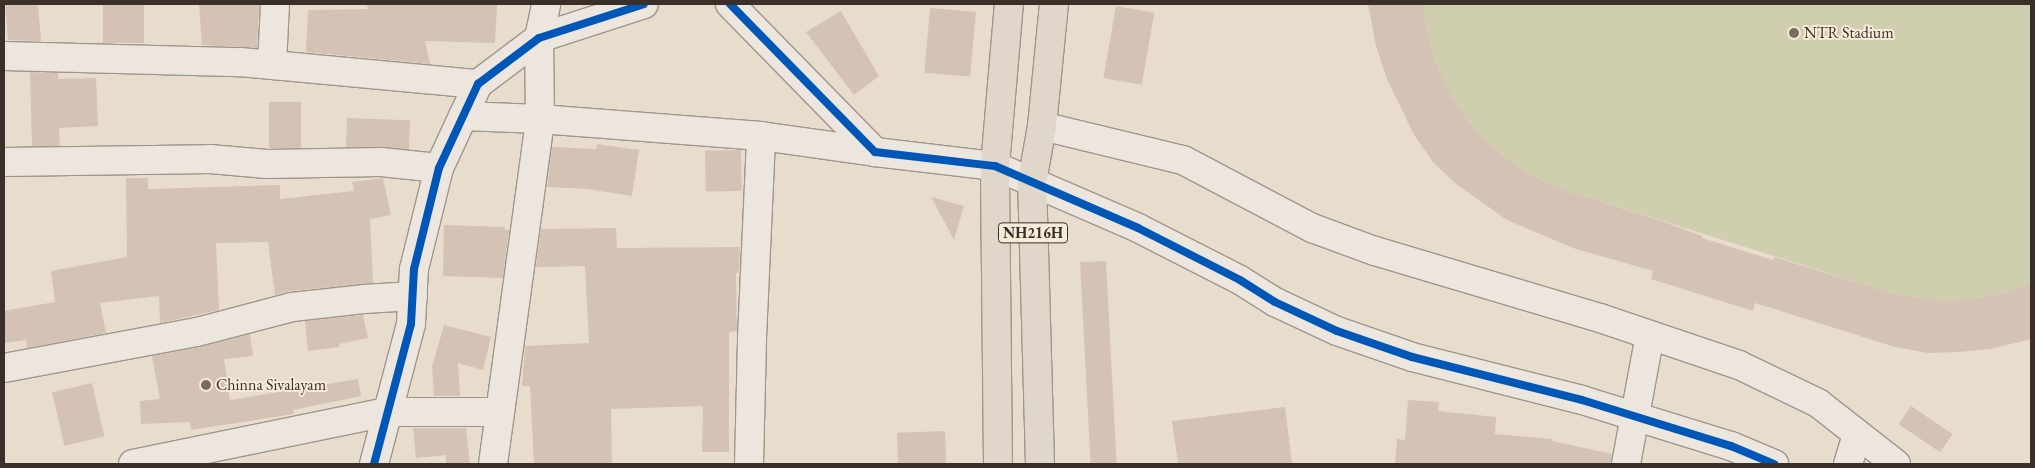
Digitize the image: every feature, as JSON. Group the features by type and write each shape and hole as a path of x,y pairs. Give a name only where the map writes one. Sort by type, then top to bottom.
{"highway":[{"name":"NH216H","path":"998,464 995,166 1009,4"},
{"name":"NH216H","path":"1040,464 1032,182 1042,126 1054,4"}],"street":[{"path":"272,65 275,4"},
{"path":"493,464 540,119 539,38 546,4"},
{"path":"374,464 411,324 414,269 439,168 478,84 539,38 644,4"},
{"path":"730,4 875,152"},
{"path":"4,56 186,60 272,65 478,84"},
{"path":"463,116 540,119 761,136 995,166 1146,232 1240,280 1275,302 1337,331 1412,357 1582,400 1732,446 1774,464"},
{"path":"1042,126 1183,160 1312,228 1375,251 1650,335 1739,365 1818,403 1896,464"},
{"path":"749,464 752,338 761,136"},
{"path":"4,162 210,159 267,164 381,162 439,168"},
{"path":"4,368 205,330 292,307 413,296"},
{"path":"1626,464 1650,335"},
{"path":"133,464 387,412 499,412"},
{"path":"1848,464 1857,434"}],"green space":[{"path":"1423,4 2031,4 2031,284 2010,292 1951,301 1921,299 1891,293 1555,187 1529,174 1504,157 1482,137 1463,114 1447,88 1435,61 1427,32"}],"building":[{"path":"5,4 38,4 41,41 8,40"},
{"path":"103,4 144,4 144,43 103,43"},
{"path":"199,4 259,4 257,48 202,45"},
{"path":"367,4 497,5 495,43 425,41 430,64 306,52 308,10 368,9"},
{"path":"1368,4 1423,4 1427,32 1435,61 1447,88 1463,114 1482,137 1504,157 1529,174 1555,187 1664,222 1702,236 1702,238 1773,260 1774,257 1891,293 1921,299 1951,301 2010,292 2031,284 2031,339 1990,349 1958,352 1928,353 1895,347 1755,303 1753,311 1651,279 1653,271 1573,248 1507,220 1456,184 1433,162 1414,135 1387,79 1376,46"},
{"path":"1116,6 1154,13 1142,85 1103,78"},
{"path":"930,8 976,12 970,77 924,73"},
{"path":"841,11 879,76 854,95 806,32"},
{"path":"30,72 58,73 58,79 96,78 98,126 59,128 60,146 32,146"},
{"path":"269,102 301,102 301,148 269,148"},
{"path":"347,118 410,120 409,149 346,147"},
{"path":"597,144 639,150 632,196 587,189 547,187 552,147 596,149"},
{"path":"741,150 742,191 706,192 705,151"},
{"path":"126,178 148,178 148,189 280,185 280,199 354,191 352,182 383,178 391,215 370,219 373,283 290,291 275,295 268,242 216,243 219,310 160,323 159,296 100,303 106,333 27,348 26,340 4,343 4,311 55,302 51,271 127,257"},
{"path":"931,197 964,206 954,240"},
{"path":"444,225 505,227 505,230 509,230 503,278 443,276"},
{"path":"616,228 617,248 740,247 739,273 736,273 737,331 729,332 729,452 702,452 703,406 611,409 612,464 534,464 530,386 522,386 525,346 589,343 585,266 536,267 541,229"},
{"path":"1106,261 1117,464 1091,464 1080,262"},
{"path":"363,315 368,338 339,344 340,347 308,351 305,321"},
{"path":"444,325 491,337 483,370 458,363 460,396 434,396 432,367"},
{"path":"250,334 253,356 224,359 230,400 358,379 361,396 293,410 294,414 191,430 190,422 141,424 140,401 160,399 152,356 200,347"},
{"path":"92,383 104,437 64,446 52,392"},
{"path":"1408,400 1439,402 1438,411 1496,417 1495,434 1552,439 1552,441 1612,454 1611,464 1395,464 1397,439 1405,440"},
{"path":"1911,406 1952,434 1940,452 1899,424"},
{"path":"1285,407 1292,464 1178,464 1172,421"},
{"path":"413,428 466,428 470,464 446,464 446,455 416,458"},
{"path":"945,431 946,464 898,464 897,433"}],"cycle path":[{"path":"374,464 411,324 414,269 439,168 478,84 539,38 644,4"},
{"path":"730,4 875,152 995,166 1138,228 1240,280 1275,302 1337,331 1412,357 1582,400 1731,446 1774,464"}],"place":[{"name":"NTR Stadium","path":"1794,33"},
{"name":"Chinna Sivalayam","path":"206,385"}]}
